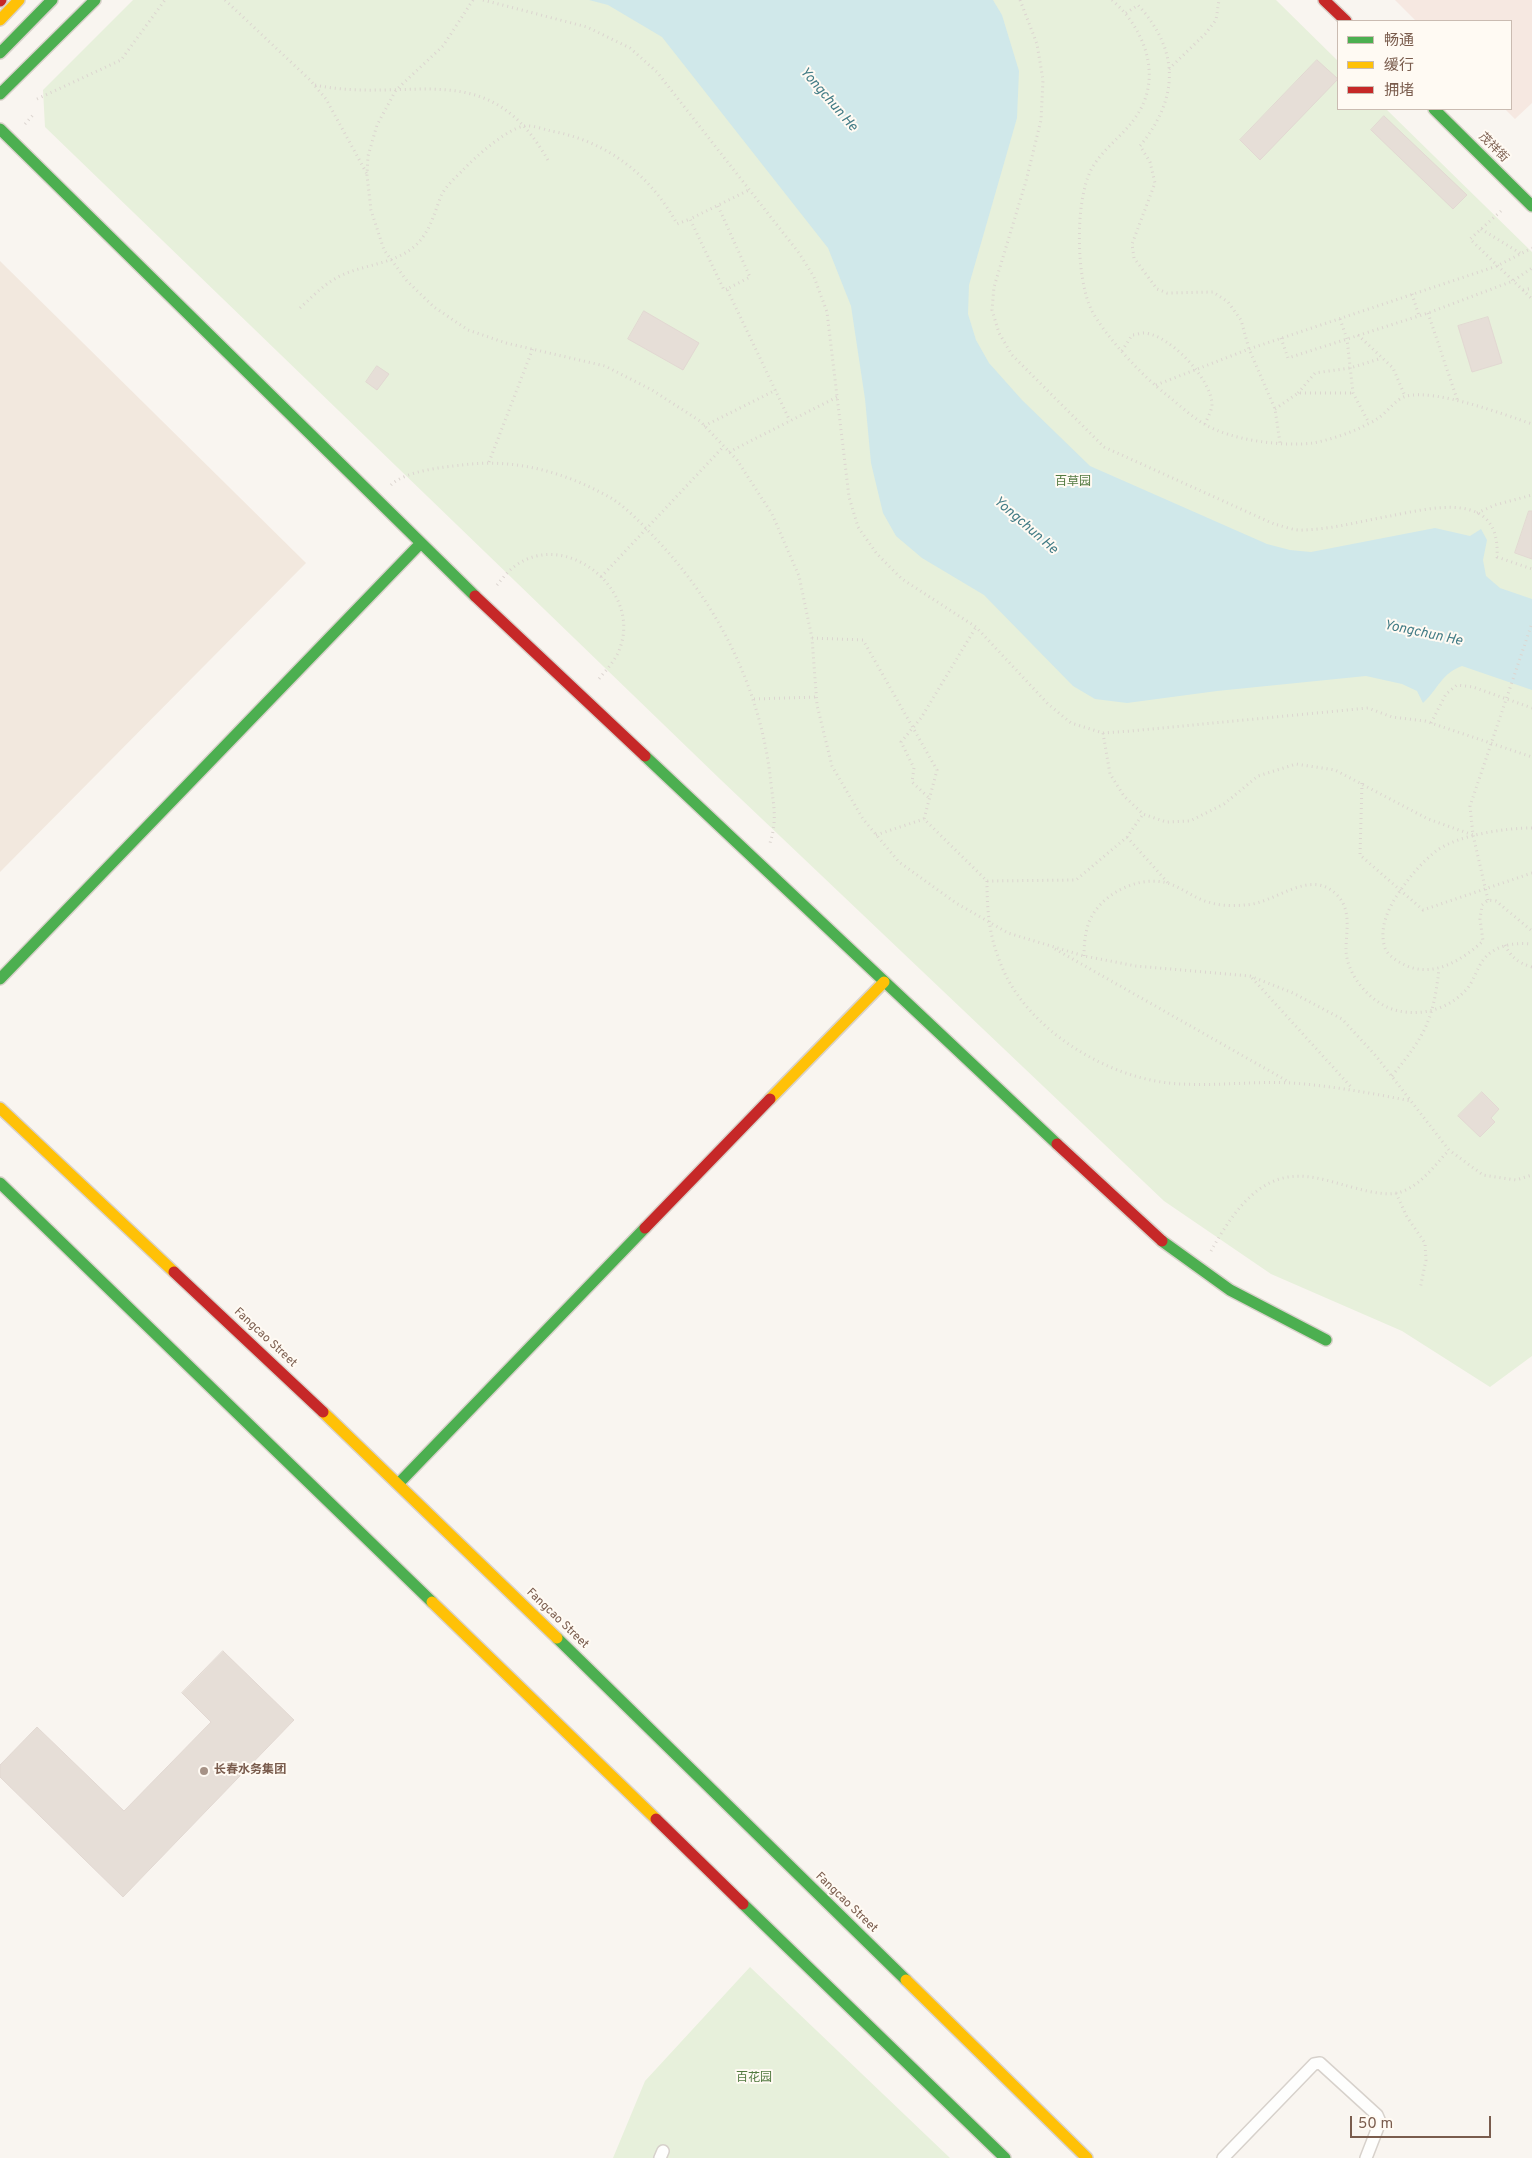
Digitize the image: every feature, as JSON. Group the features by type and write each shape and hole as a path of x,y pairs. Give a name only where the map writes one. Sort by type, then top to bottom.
{"main road":[{"path":"0,20 19,0"},
{"path":"0,53 52,0"},
{"path":"0,94 95,0"},
{"path":"1324,0 1345,20"},
{"name":"茂祥街","path":"1435,110 1532,206"},
{"path":"0,129 420,544 1151,1233 1230,1290 1326,1340"},
{"path":"0,979 420,544"},
{"path":"399,1483 884,982"},
{"name":"Fangcao Street","path":"0,1108 399,1483 1088,2158"},
{"path":"0,1183 1005,2158"}],"lane":[{"path":"1225,2158 1314,2064 1320,2063 1377,2115 1380,2122 1366,2158"}],"path":[{"path":"37,99 122,60 165,0"},
{"path":"225,0 315,85 326,99 367,175"},
{"path":"474,0 443,46 396,90 377,125 368,156 367,175 371,210 384,250 407,281 434,307 468,330 506,343 605,366 652,390 704,426 730,452 772,514 800,576 812,638 817,697 832,766 863,819 899,862 956,903 1008,933 1084,956 1136,966 1250,976 1293,993 1342,1019 1392,1076 1449,1150 1483,1175 1516,1180 1532,1175"},
{"path":"483,0 587,27 630,48 657,72 799,253 814,277 827,312 849,497 858,527 877,554 902,579 976,627 1048,704 1071,723 1103,733 1368,708 1392,717 1431,723 1532,757"},
{"path":"1020,0 1037,44 1043,80 1041,120 1026,181 994,286 992,310 999,333 1012,355 1104,447 1274,524 1301,530 1325,528 1446,506 1469,509 1484,517 1495,529 1497,557 1532,569"},
{"path":"1112,0 1126,12 1142,39 1150,66 1147,93 1135,118 1106,147 1090,170 1082,195 1078,233 1081,268 1090,308 1122,351 1156,385 1205,424 1246,439 1280,443 1313,443 1349,433 1378,419 1405,396 1420,394 1479,406 1532,424"},
{"path":"1169,69 1205,34 1216,20 1220,0"},
{"path":"1126,12 1138,5 1150,18 1163,40 1169,69 1167,99 1154,128 1140,146 1150,162 1155,184 1132,244 1134,258 1157,288 1168,293 1213,292 1228,302 1241,320 1249,349 1275,410 1280,443"},
{"path":"315,85 334,89 396,90 435,88 461,92 488,100 510,112 525,126 538,142 549,162"},
{"path":"300,308 321,288 338,277 392,260 415,246 425,234 437,210 442,194 463,170 490,144 525,126 570,134 600,146 648,182 668,208 677,224 749,190"},
{"path":"718,206 750,277 727,289"},
{"path":"1501,211 1470,239 1532,299"},
{"path":"690,219 724,290 727,289 790,421"},
{"path":"1481,229 1520,254"},
{"path":"1156,385 1249,349 1497,266 1532,248"},
{"path":"1281,338 1288,358 1428,313 1513,281 1532,268"},
{"path":"1523,290 1532,288"},
{"path":"1412,294 1419,316"},
{"path":"1428,313 1458,402"},
{"path":"1340,319 1347,339 1353,394 1369,423"},
{"path":"1122,351 1132,335 1145,333 1161,339 1181,354 1196,370 1210,394 1212,407 1205,424"},
{"path":"1358,335 1393,368 1405,396"},
{"path":"490,462 533,348"},
{"path":"1275,410 1298,393 1315,373 1350,368 1382,358"},
{"path":"704,426 776,390"},
{"path":"1298,393 1353,394"},
{"path":"730,452 837,397"},
{"path":"601,577 724,446"},
{"path":"376,500 398,479 443,467 490,462 534,466 574,480 612,499 646,528 699,589 729,642 754,699 768,750 776,825 763,868"},
{"path":"1478,514 1495,504 1532,495"},
{"path":"481,602 515,566 535,557 558,554 581,561 601,577 619,603 623,623 621,644 612,664 582,697"},
{"path":"1488,900 1473,836 1470,806 1532,623"},
{"path":"928,797 912,782 914,768 901,742 913,728 976,627"},
{"path":"812,638 863,640 937,770 928,797 924,819"},
{"path":"1431,723 1446,694 1457,685 1473,686 1532,708"},
{"path":"754,699 817,697"},
{"path":"1103,733 1105,755 1110,774 1124,796 1143,814 1166,822 1190,821 1224,804 1258,776 1296,764 1334,770 1428,819 1473,836"},
{"path":"1362,783 1360,856 1423,910 1532,873"},
{"path":"924,819 987,881 1076,880 1127,837 1143,814"},
{"path":"876,835 924,819"},
{"path":"1488,900 1482,906 1480,920 1483,941 1458,960 1439,969 1408,968 1395,960 1385,949 1383,934 1388,910 1411,875 1437,850 1473,836 1532,828"},
{"path":"1127,837 1169,884"},
{"path":"987,881 987,921 1000,964 1019,996 1048,1029 1084,1056 1130,1075 1181,1084 1223,1082 1290,1083 1352,1089 1411,1101"},
{"path":"1084,956 1089,922 1098,907 1112,895 1129,885 1148,881 1169,884 1208,902 1230,906 1251,905 1271,899 1295,887 1324,886 1338,895 1344,907 1349,927 1346,951 1352,973 1364,990 1380,1004 1398,1011 1415,1013 1436,1010 1448,1004 1465,991 1481,963 1490,953 1505,945 1518,942 1532,944"},
{"path":"1488,900 1496,901 1532,930"},
{"path":"1505,945 1510,955 1521,964 1532,967"},
{"path":"1050,946 1290,1083"},
{"path":"1392,1076 1414,1049 1429,1024 1435,1002 1439,969"},
{"path":"1250,976 1352,1089"},
{"path":"1200,1269 1240,1206 1263,1187 1288,1177 1316,1177 1365,1191 1396,1193 1419,1182 1449,1150"},
{"path":"1396,1193 1407,1217 1425,1243 1426,1260 1420,1289"}],"shaded area":[{"path":"1395,0 1532,0 1532,103 1515,119 1506,110 1512,110 1512,20 1415,20"},
{"path":"0,261 306,563 0,872"}],"green space":[{"name":"百草园","path":"133,0 1276,0 1337,60 1337,110 1387,110 1532,252 1532,1356 1490,1387 1402,1331 1271,1274 1164,1201 721,780 45,127 43,90"},
{"name":"百花园","path":"750,1967 950,2158 613,2158 645,2081"}],"water":[{"name":"Yongchun He","path":"589,0 993,0 1002,15 1019,71 1017,118 969,285 968,314 976,340 989,363 1022,400 1090,466 1267,544 1290,550 1311,552 1435,528 1470,536 1481,529 1487,540 1483,560 1486,576 1500,588 1532,599 1532,690 1462,666 1449,673 1423,703 1417,691 1402,684 1366,676 1217,691 1127,703 1095,699 1073,686 984,595 922,558 896,536 883,513 871,463 865,399 851,306 828,248 662,37 608,5"}],"building":[{"path":"1317,60 1337,78 1260,160 1240,140"},
{"path":"1384,116 1467,195 1453,209 1371,130"},
{"path":"644,311 699,343 683,370 628,339"},
{"path":"1488,317 1502,363 1472,372 1458,326"},
{"path":"377,366 389,374 377,390 366,382"},
{"path":"1529,511 1532,511 1532,559 1515,553"},
{"path":"1482,1092 1499,1109 1491,1118 1495,1122 1480,1137 1458,1116"},
{"name":"长春水务集团","path":"223,1651 294,1720 123,1897 0,1777 0,1765 37,1727 124,1811 211,1722 182,1693"}],"traffic: fast":[{"path":"0,53 52,0"},
{"path":"0,94 95,0"},
{"path":"1435,110 1532,206"},
{"path":"0,129 475,596"},
{"path":"0,979 420,544"},
{"path":"645,756 1057,1144"},
{"path":"0,1183 432,1602"},
{"path":"399,1483 645,1228"},
{"path":"1162,1241 1230,1290 1326,1340"},
{"path":"557,1638 906,1980"},
{"path":"743,1904 1005,2158"}],"traffic: slow":[{"path":"0,20 19,0"},
{"path":"770,1099 884,982"},
{"path":"0,1108 174,1272"},
{"path":"323,1412 557,1638"},
{"path":"432,1602 656,1819"},
{"path":"906,1980 1087,2158"}],"traffic: jam":[{"path":"1324,0 1345,20"},
{"path":"475,596 645,756"},
{"path":"645,1228 770,1099"},
{"path":"1057,1144 1162,1241"},
{"path":"174,1272 323,1412"},
{"path":"656,1819 743,1904"}],"place":[{"name":"长春水务集团","path":"204,1771"}]}
